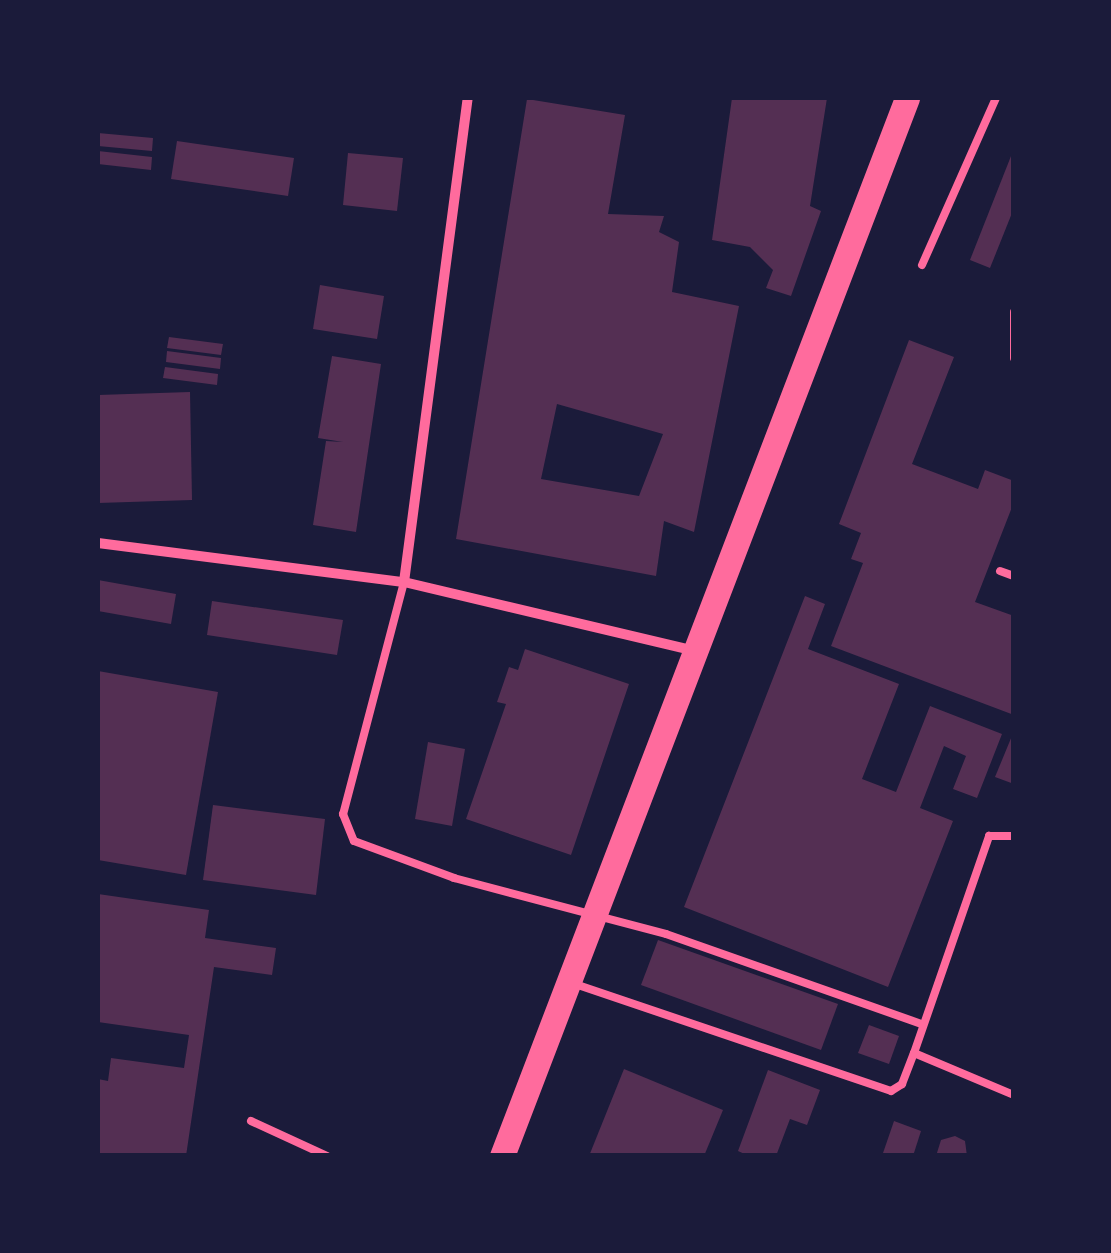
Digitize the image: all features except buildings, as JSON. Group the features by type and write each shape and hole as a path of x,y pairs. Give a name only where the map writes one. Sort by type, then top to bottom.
{"main road":[{"path":"502,1156 590,917 697,652 907,98"}],"street":[{"path":"404,582 468,98"},
{"path":"98,543 404,582 697,652"}],"lane":[{"path":"922,265 996,98"},
{"path":"1014,312 1014,358"},
{"path":"1000,571 1014,576"},
{"path":"404,582 345,830 354,841 454,878 666,934 920,1024"},
{"path":"568,981 878,1092 902,1084 989,836 1014,836"},
{"path":"914,1053 1014,1096"},
{"path":"251,1121 327,1156"}]}
